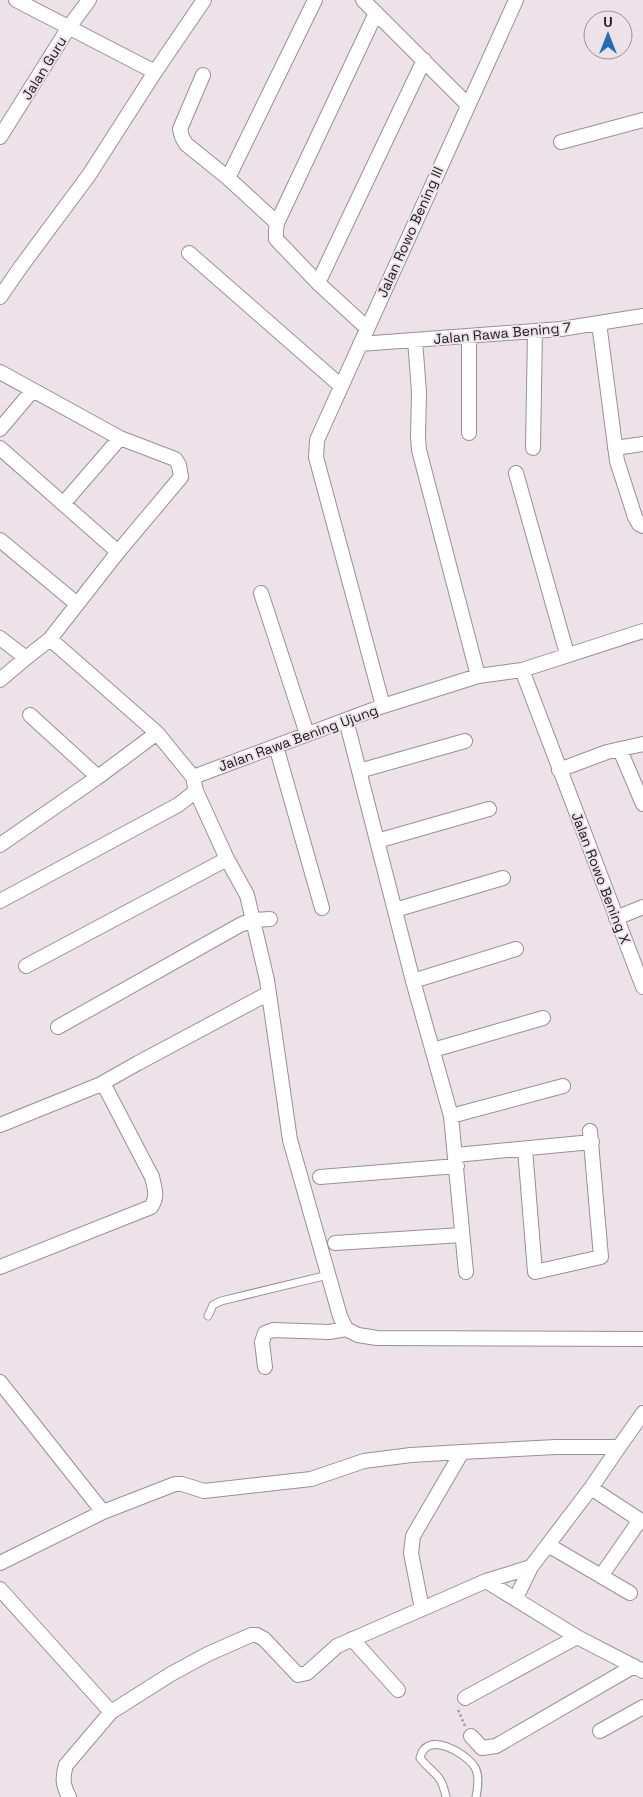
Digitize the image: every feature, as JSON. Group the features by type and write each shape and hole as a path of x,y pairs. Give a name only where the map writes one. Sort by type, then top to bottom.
{"street":[{"path":"16,0 155,72"},
{"name":"Jalan Guru","path":"0,137 69,28 89,0"},
{"path":"0,298 89,175 204,0"},
{"path":"228,178 315,0"},
{"path":"363,0 467,104"},
{"name":"Jalan Rowo Bening lll","path":"383,706 316,457 317,440 513,1"},
{"path":"368,328 318,283 276,239 276,230 376,13"},
{"path":"318,283 424,60"},
{"path":"202,75 180,129 182,137 186,144 228,178 278,223"},
{"path":"561,142 643,120"},
{"path":"189,253 341,386"},
{"name":"Jalan Rawa Bening 7","path":"360,344 561,329 643,316"},
{"path":"599,323 617,460 635,517 639,524 643,526"},
{"path":"533,448 535,331"},
{"path":"469,336 469,433"},
{"path":"415,340 419,392 419,450 478,676"},
{"path":"0,372 120,438 175,459 179,466 181,477 118,552 50,639 0,680"},
{"path":"0,429 33,390"},
{"path":"63,504 120,438"},
{"path":"615,448 643,444"},
{"path":"0,448 118,552"},
{"path":"516,473 567,654"},
{"path":"0,540 77,604"},
{"path":"261,593 307,734"},
{"name":"Jalan Rawa Bening Ujung","path":"193,777 383,706 478,676 522,670 643,630"},
{"path":"0,638 26,658"},
{"path":"50,639 157,733 193,777 196,791 227,859 247,895 269,993 290,1140 328,1276 340,1316 346,1329"},
{"name":"Jalan Rowo Bening X","path":"522,670 643,987"},
{"path":"30,716 98,777"},
{"path":"346,720 413,981 451,1116 466,1272"},
{"path":"0,845 98,777 157,733"},
{"path":"359,771 465,742"},
{"path":"559,770 607,752 643,744"},
{"path":"276,746 322,908"},
{"path":"620,750 643,804"},
{"path":"0,901 178,805 196,791"},
{"path":"377,841 489,809"},
{"path":"26,966 227,859"},
{"path":"395,910 502,878"},
{"path":"616,918 643,907"},
{"path":"58,1027 240,924 252,920 270,919"},
{"path":"413,981 516,949"},
{"path":"0,1125 103,1083 269,993"},
{"path":"433,1050 543,1018"},
{"path":"0,1267 151,1207 155,1202 156,1189 152,1177 103,1083"},
{"path":"451,1116 563,1086"},
{"path":"320,1177 456,1161 525,1148 591,1136 601,1257 535,1272 525,1148"},
{"path":"335,1243 462,1235"},
{"path":"265,1367 262,1342 265,1333 273,1330 329,1332 346,1329 358,1335 377,1338 643,1339"},
{"path":"0,1382 103,1512"},
{"path":"516,1598 532,1567 591,1488 643,1413"},
{"path":"0,1563 103,1512 175,1484 182,1484 204,1491 311,1479 364,1461 411,1454 556,1447 619,1447"},
{"path":"422,1609 411,1553 413,1536 462,1452"},
{"path":"591,1488 641,1521 601,1576"},
{"path":"548,1545 630,1593"},
{"path":"70,1797 64,1784 63,1775 66,1765 111,1712 171,1674 208,1654 251,1635 257,1635 298,1675 307,1673 337,1646 486,1581 532,1567"},
{"path":"486,1581 578,1637 639,1669"},
{"path":"0,1589 111,1712"},
{"path":"465,1698 578,1637"},
{"path":"352,1639 398,1690"},
{"path":"471,1736 482,1748 496,1746 639,1669"},
{"path":"600,1731 643,1707"}],"lane":[{"path":"208,1316 213,1305 221,1301 328,1276"},
{"path":"446,1797 441,1781 436,1773 420,1758 426,1746 438,1743 469,1760 475,1767 478,1780 476,1797"}],"path":[{"path":"465,1698 458,1704 458,1709 471,1736"}]}
